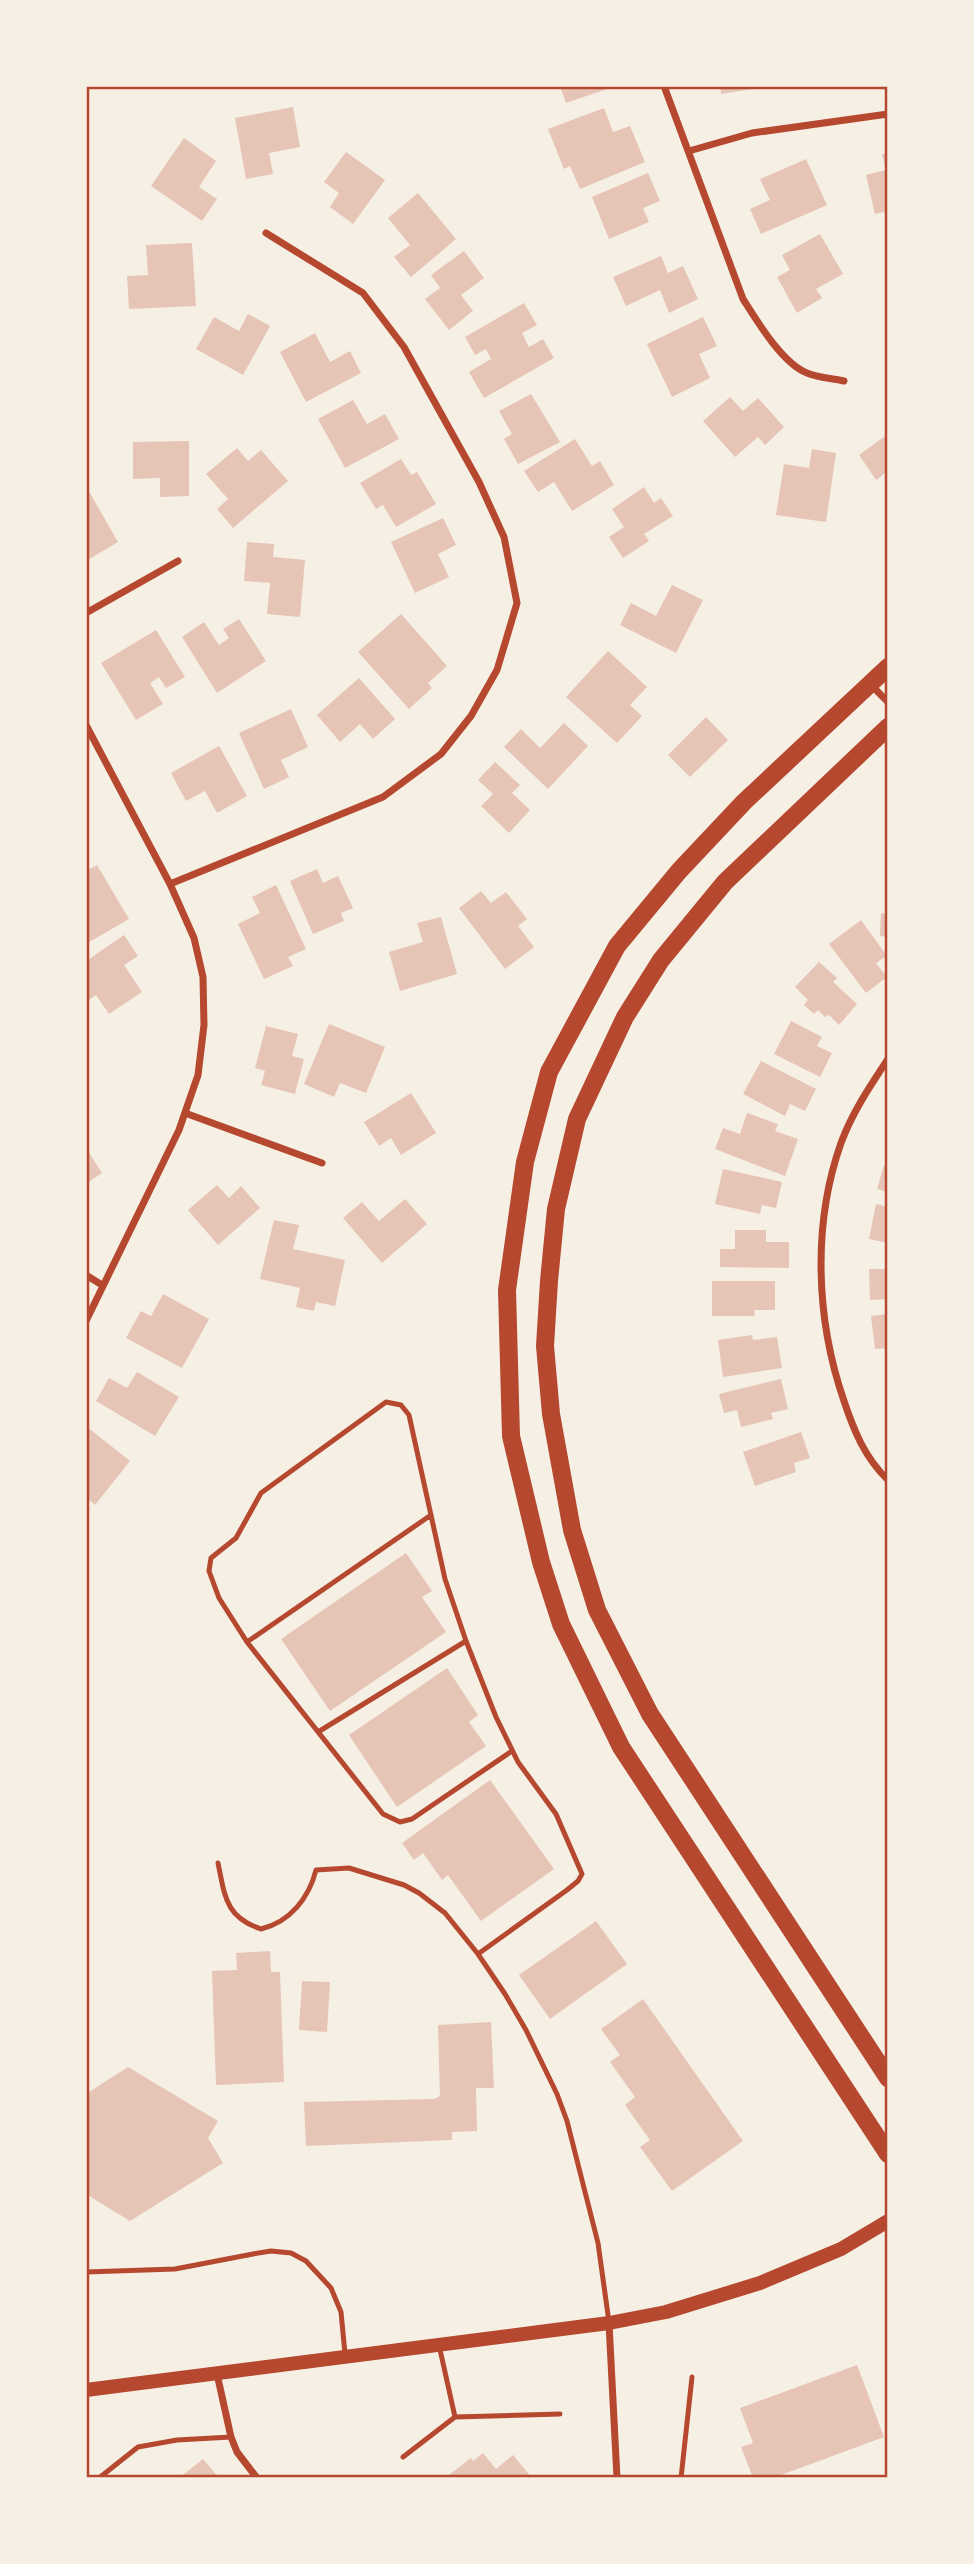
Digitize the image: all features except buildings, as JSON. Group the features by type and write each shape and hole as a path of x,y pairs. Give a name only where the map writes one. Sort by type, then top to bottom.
{"main road":[{"path":"888,667 744,802 679,871 617,946 550,1073 525,1162 507,1290 511,1436 541,1562 561,1624 621,1747 888,2154"},
{"path":"888,727 725,882 661,960 625,1017 577,1119 556,1209 548,1281 545,1346 551,1414 572,1530 597,1611 650,1714 888,2078"},
{"path":"86,2390 609,2323 666,2312 761,2283 841,2249 888,2221"}],"street":[{"path":"664,86 743,299 782,354 805,373 844,381"},
{"path":"689,151 752,133 888,114"},
{"path":"170,884 383,797 441,754 471,716 497,670 517,603 504,537 479,482 404,347 363,293 266,233"},
{"path":"86,613 178,561"},
{"path":"871,684 888,702"},
{"path":"86,725 170,884 194,937 203,977 204,1025 198,1075 185,1113 86,1321"},
{"path":"888,1059 865,1094 841,1143 828,1191 821,1244 822,1297 828,1351 856,1437 874,1466 888,1480"},
{"path":"185,1113 322,1163"},
{"path":"86,1275 102,1285"},
{"path":"609,2323 617,2478"},
{"path":"217,2374 231,2437 237,2452 257,2478"}],"lane":[{"path":"478,1954 567,1890 582,1874 556,1814 517,1762 512,1751 496,1717 466,1641 446,1579 409,1415 401,1405 386,1402 261,1493 236,1538 211,1558 209,1571 219,1598 247,1642 383,1814 400,1822 412,1819 512,1751"},
{"path":"247,1642 431,1515"},
{"path":"318,1732 466,1641"},
{"path":"218,1863 227,1904 241,1920 261,1929 284,1919 312,1888 316,1870 349,1868 404,1885 445,1913 478,1954 526,2030 557,2094 567,2121 598,2243 609,2323"},
{"path":"86,2272 175,2269 271,2251 291,2253 306,2261 331,2288 341,2312 345,2356"},
{"path":"439,2345 455,2417"},
{"path":"681,2478 692,2376"},
{"path":"403,2457 455,2417 560,2414"},
{"path":"99,2478 138,2447 177,2440 231,2437"}]}
